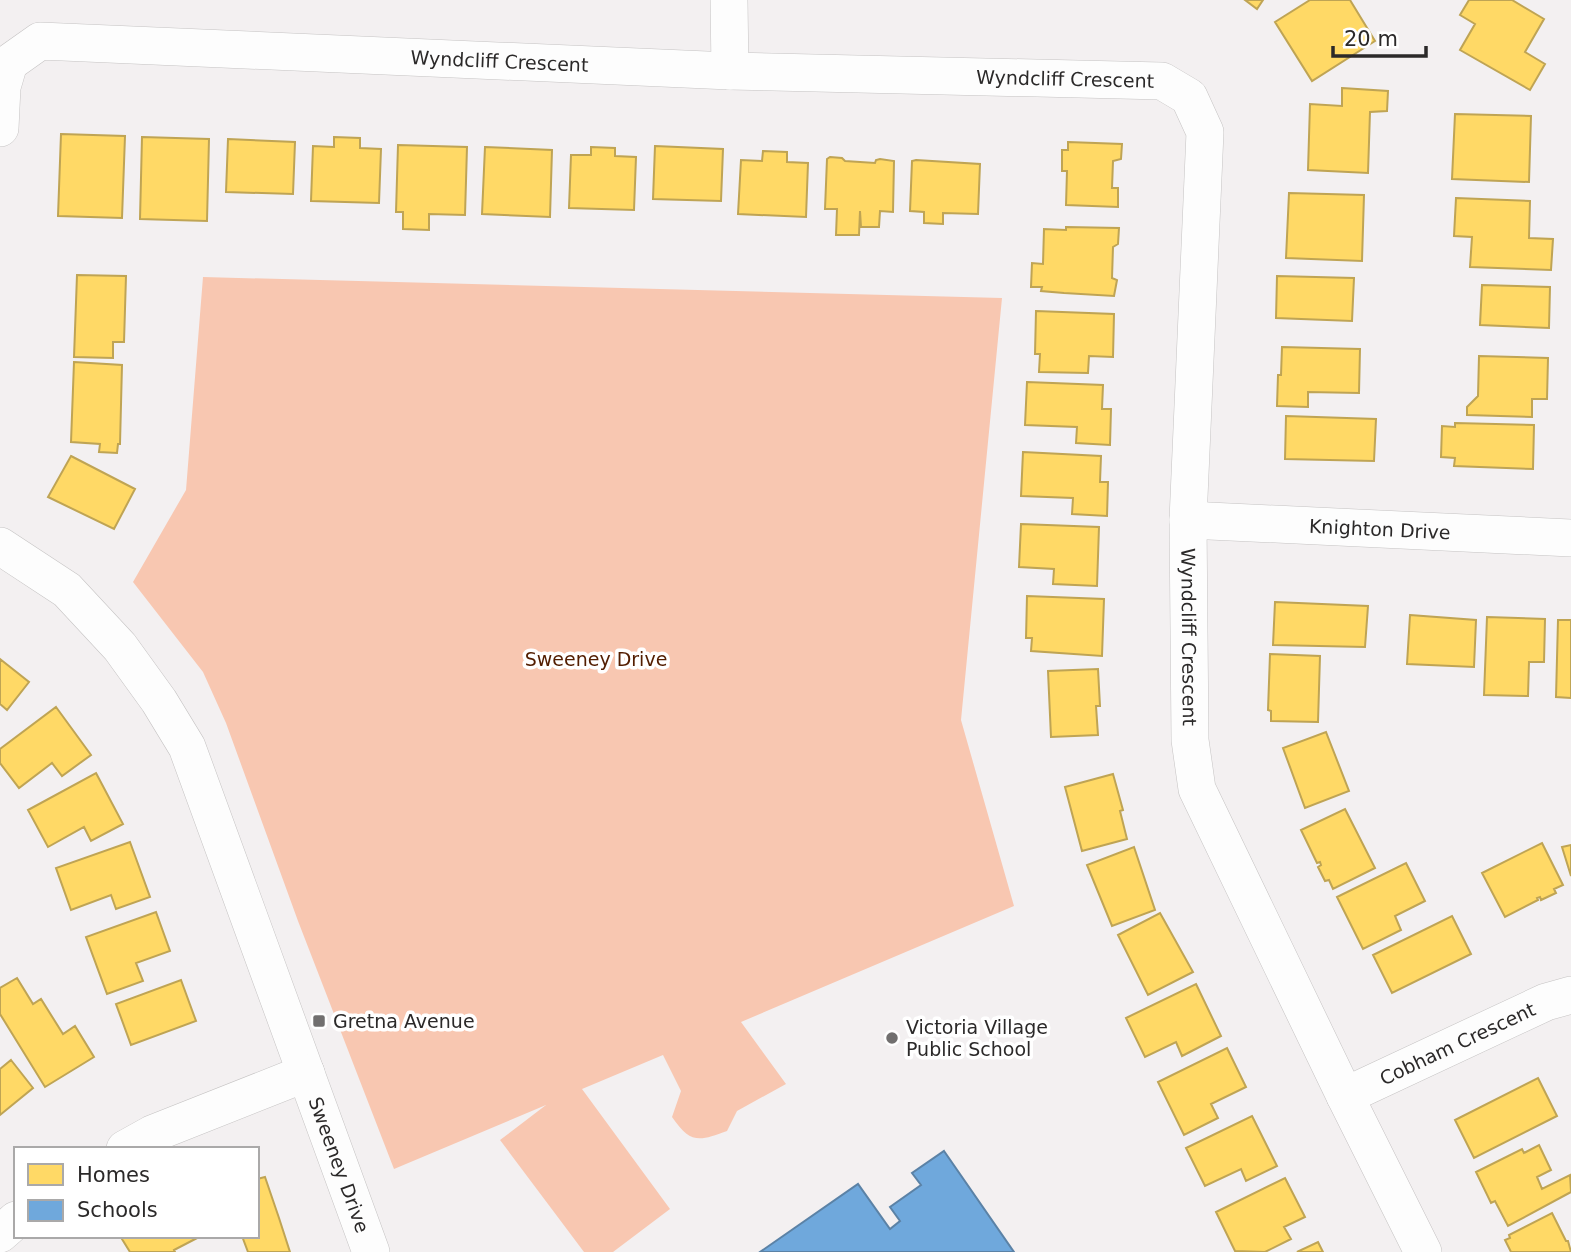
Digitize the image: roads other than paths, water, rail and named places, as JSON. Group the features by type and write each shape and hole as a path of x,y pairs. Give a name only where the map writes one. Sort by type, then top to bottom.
{"street":[{"path":"729,0 730,71"},
{"name":"Wyndcliff Crescent","path":"0,128 2,88 9,63 40,41 730,71 1162,81 1189,97 1205,132 1188,520 1190,740 1197,789 1423,1252"},
{"name":"Knighton Drive","path":"1188,520 1571,538"},
{"name":"Sweeney Drive","path":"0,546 67,590 111,638 159,701 187,747 371,1252"},
{"name":"Cobham Crescent","path":"1345,1096 1546,1002 1571,995"},
{"path":"129,1147 152,1134 306,1073"},
{"path":"0,1234 14,1222"}],"place":[{"name":"Gretna Avenue","path":"319,1021"},
{"name":"Victoria Village Public School","path":"892,1038"}]}
